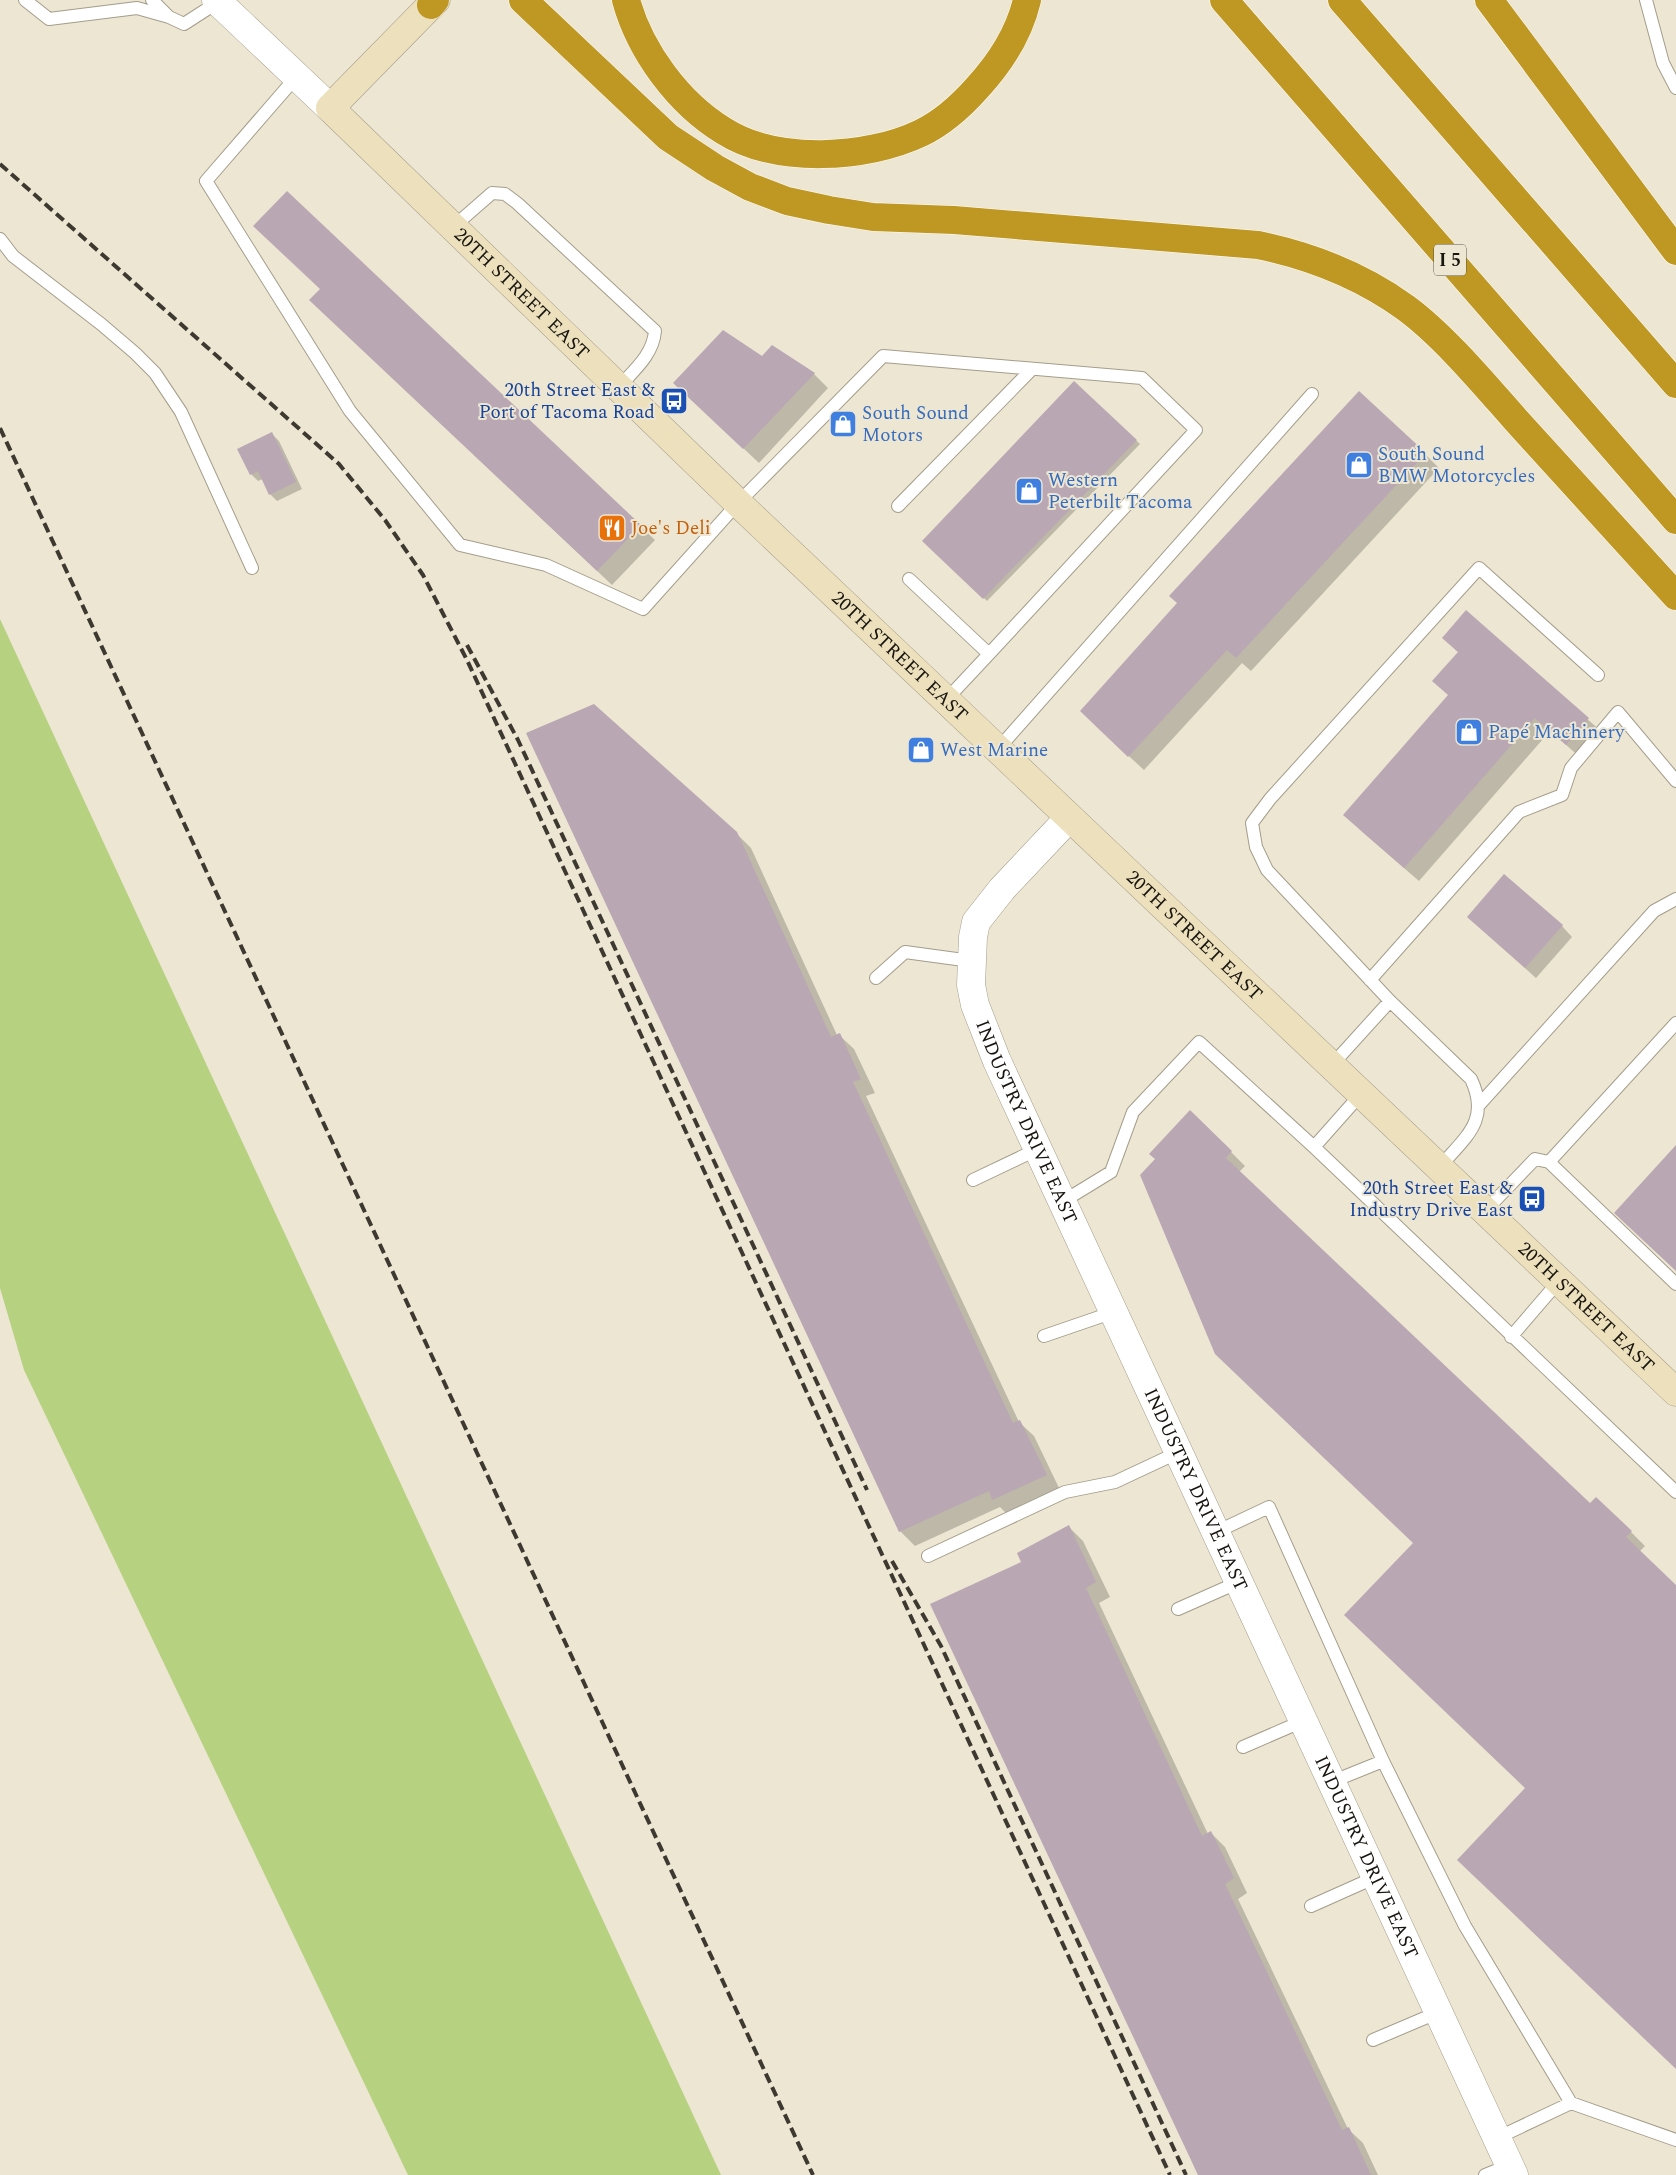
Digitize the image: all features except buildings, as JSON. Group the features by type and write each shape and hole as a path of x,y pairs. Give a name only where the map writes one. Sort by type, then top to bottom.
{"highway":[{"path":"523,0 668,137 715,168 750,187 787,201 873,217 963,221 1258,245 1296,253 1362,280 1407,308 1436,334 1676,596"},
{"path":"626,0 637,30 651,57 685,100 705,118 725,132 744,141 784,152 822,154 866,151 904,141 923,132 953,112 989,75 1013,41 1027,0"},
{"name":"I 5","path":"1224,0 1676,520"},
{"path":"1342,0 1676,384"},
{"path":"1489,0 1676,251"}],"main road":[{"path":"330,108 434,2"},
{"name":"20TH STREET EAST","path":"330,108 738,503 1676,1392"}],"street":[{"name":"20TH STREET EAST","path":"217,1 330,108"},
{"name":"INDUSTRY DRIVE EAST","path":"1069,818 1002,889 976,922 971,961 971,985 975,1005 996,1061 1512,2170"}],"lane":[{"path":"25,0 50,19 137,8 169,17 184,24 217,1"},
{"path":"152,0 169,17"},
{"path":"1646,0 1663,63 1676,88"},
{"path":"296,76 206,180 350,411 460,545 546,565 642,609 738,503 883,356 1142,378 1196,430 946,700"},
{"path":"453,227 492,193 505,194 655,331 654,344 618,387"},
{"path":"0,239 13,256 101,324 155,373 181,412 252,568"},
{"path":"898,506 1032,369"},
{"path":"998,749 1312,394"},
{"path":"1439,1168 1474,1124 1479,1114 1476,1090 1470,1079 1390,1001 1268,870 1256,847 1252,823 1270,799 1479,568 1598,675"},
{"path":"909,579 988,654"},
{"path":"1370,980 1519,812 1562,795 1571,768 1618,712 1676,781"},
{"path":"1479,1105 1654,911 1676,899"},
{"path":"876,978 905,952 971,961"},
{"path":"1331,1066 1390,1001"},
{"path":"1549,1162 1676,1023"},
{"path":"1062,1202 1111,1172 1133,1112 1199,1042 1314,1147 1511,1337 1676,1492"},
{"path":"1314,1147 1362,1094"},
{"path":"973,1180 1038,1149"},
{"path":"1485,1211 1535,1159 1549,1162 1676,1284"},
{"path":"1511,1337 1559,1281"},
{"path":"1044,1336 1114,1312"},
{"path":"928,1556 1065,1492 1115,1482 1179,1452"},
{"path":"1216,1532 1270,1507 1383,1762 1465,1926 1571,2103 1676,2140"},
{"path":"1178,1609 1239,1582"},
{"path":"1243,1747 1304,1721"},
{"path":"1332,1782 1383,1762"},
{"path":"1310,1906 1376,1877"},
{"path":"1373,2040 1438,2012"},
{"path":"1497,2138 1571,2103"},
{"path":"1484,2175 1512,2170"}],"green space":[{"path":"0,619 721,2175 408,2175 24,1370 0,1288"}],"railway":[{"path":"0,164 339,464 385,520 423,575 467,660 1170,2175"},
{"path":"0,428 813,2175"},
{"path":"467,645 518,740 867,1490"},
{"path":"892,1561 941,1646 1186,2175"}],"place":[{"name":"20th Street East & Port of Tacoma Road","path":"674,401"},
{"name":"South Sound Motors","path":"843,424"},
{"name":"South Sound BMW Motorcycles","path":"1359,465"},
{"name":"Western Peterbilt Tacoma","path":"1029,491"},
{"name":"Joe's Deli","path":"612,528"},
{"name":"Papé Machinery","path":"1469,732"},
{"name":"West Marine","path":"921,750"},
{"name":"20th Street East & Industry Drive East","path":"1532,1199"}]}
